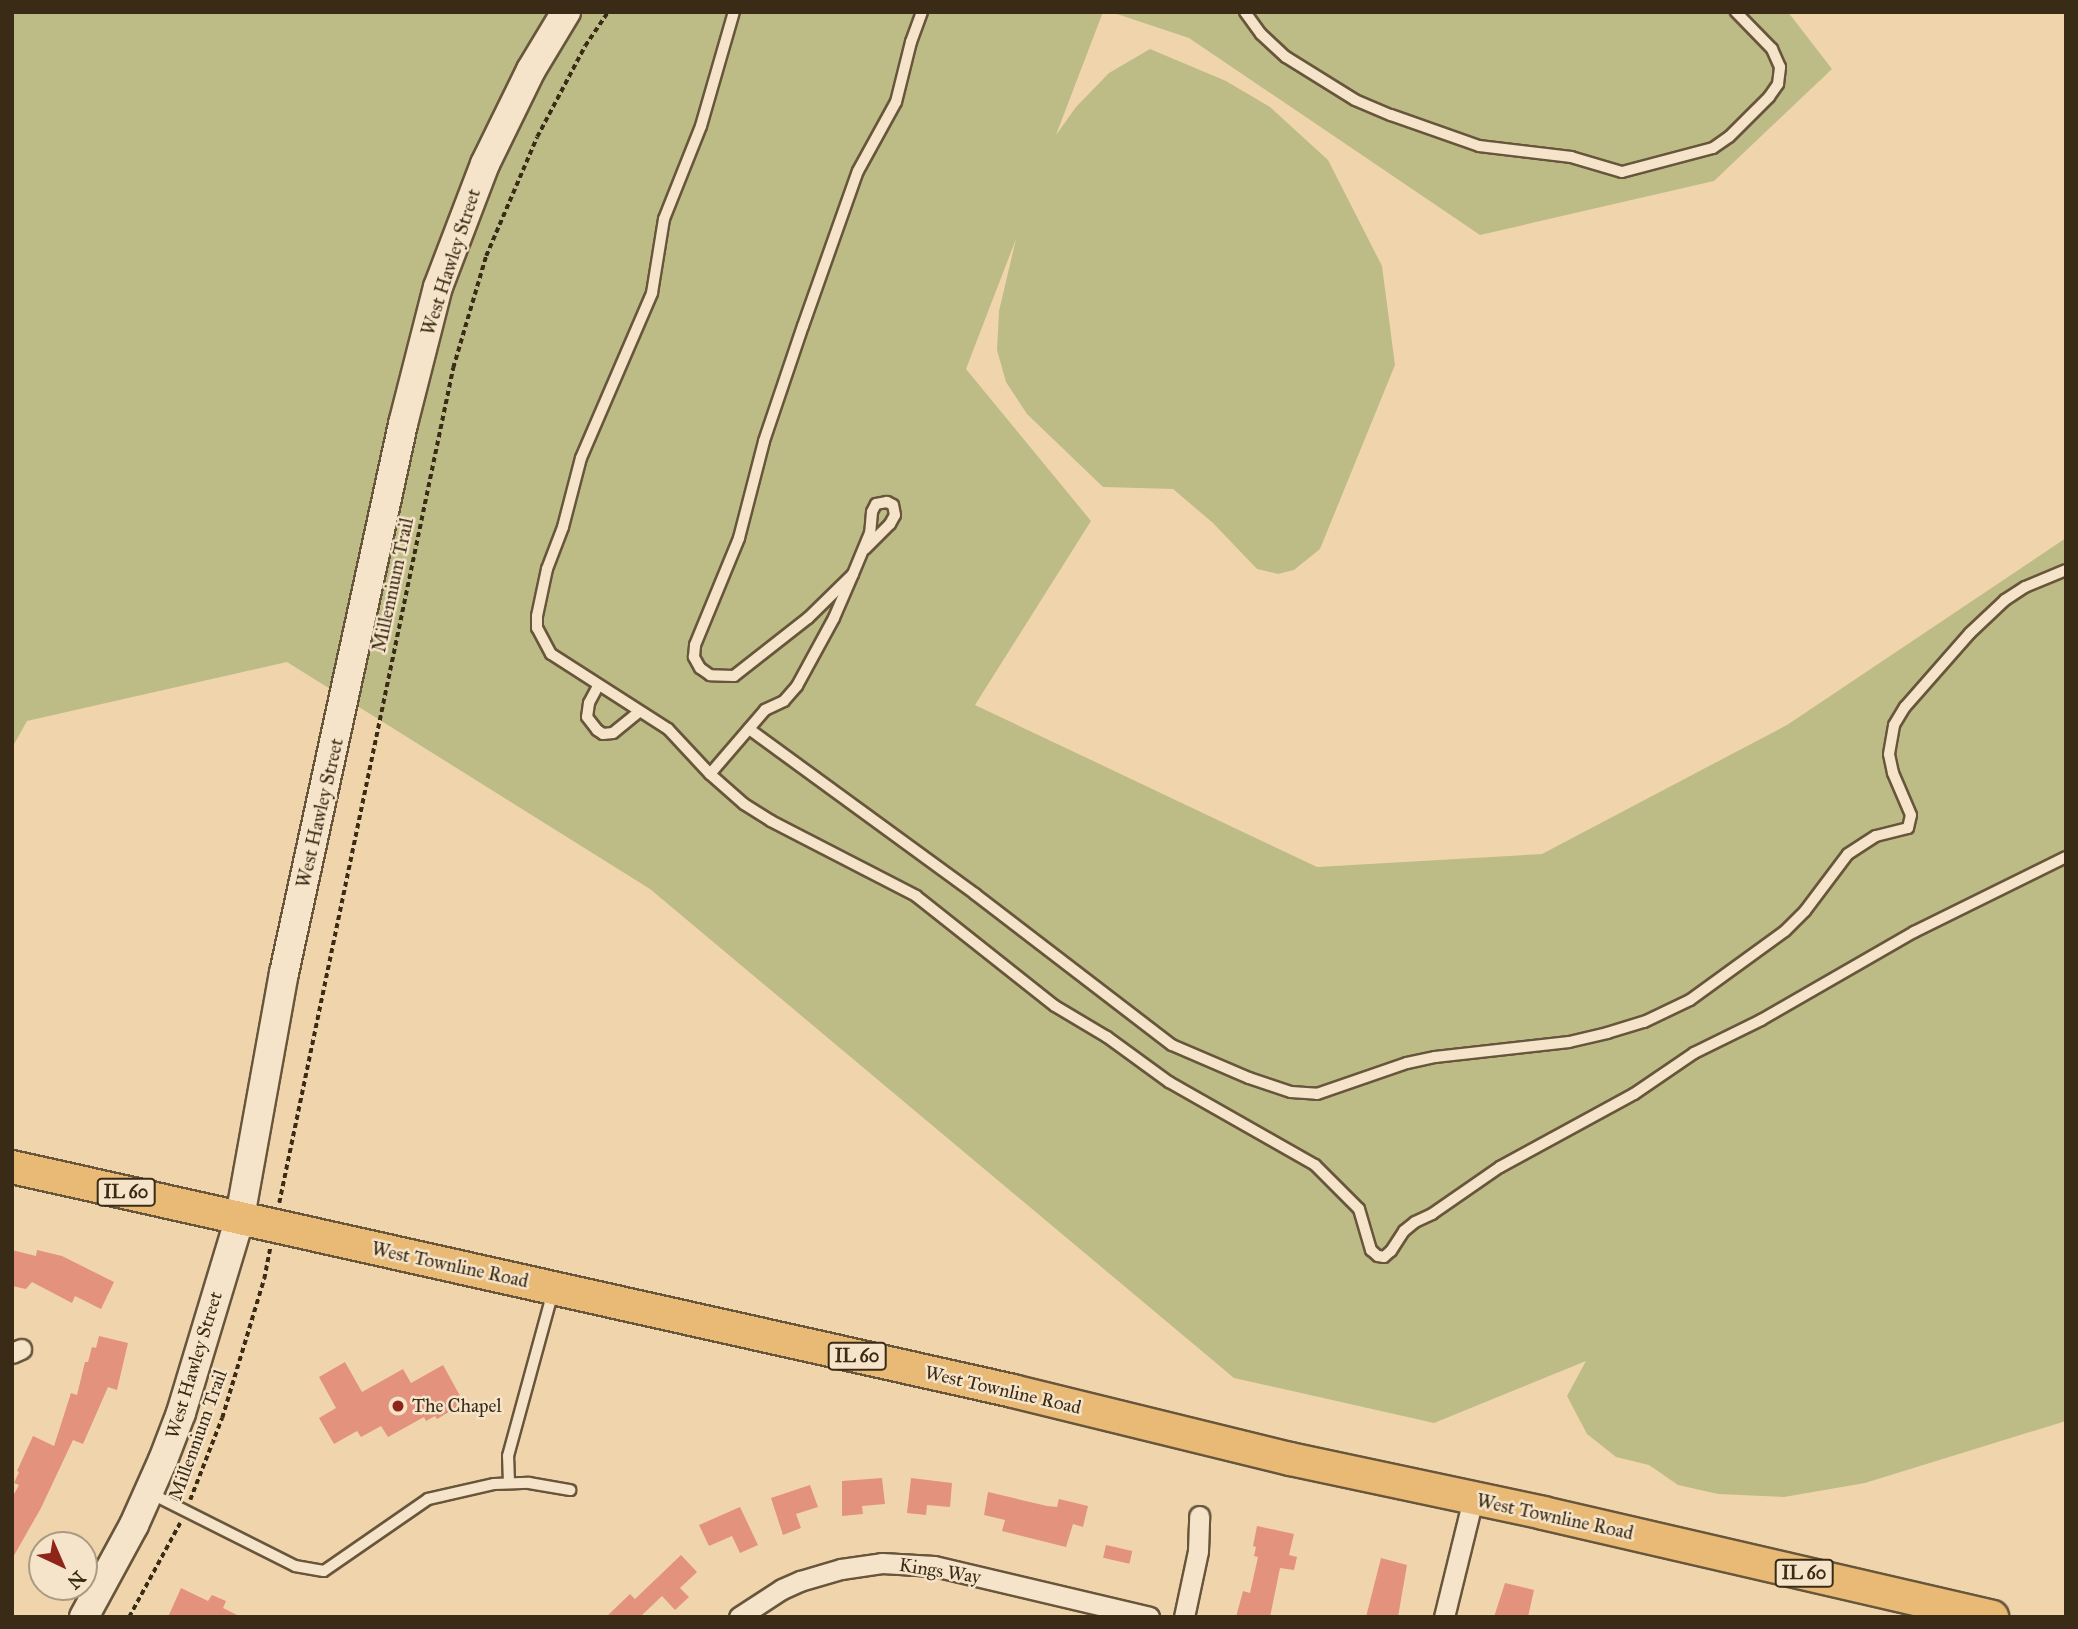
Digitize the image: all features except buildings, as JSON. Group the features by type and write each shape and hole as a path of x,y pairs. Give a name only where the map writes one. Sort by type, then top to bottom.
{"main road":[{"name":"West Townline Road","path":"12,1167 1993,1617"}],"street":[{"name":"West Hawley Street","path":"84,1617 148,1492 181,1413 240,1217 284,973 403,424 438,287 485,164 531,70 566,12"},
{"path":"1444,1617 1473,1499"},
{"path":"1184,1617 1198,1551 1199,1516"},
{"name":"Kings Way","path":"739,1617 782,1589 800,1581 841,1569 882,1563 934,1566 1149,1617"}],"lane":[{"path":"734,12 701,126 664,219 652,293 581,458 563,527 540,598 537,628 544,645 551,654 598,686 668,729 710,774 771,821 916,896 1055,1006 1107,1037 1169,1082 1315,1165 1359,1209 1371,1250 1378,1256 1384,1256 1415,1222 1432,1214 1500,1167 1634,1094 1694,1053 1761,1020 1914,933 2066,857"},
{"path":"853,574 808,618 734,676 710,675 700,668 694,657 695,645 739,538 764,441 858,171 896,102 911,42 922,12"},
{"path":"1245,12 1261,34 1286,57 1355,100 1479,146 1571,157 1622,172 1713,148 1729,137 1769,97 1778,84 1780,67 1772,49 1736,12"},
{"path":"710,774 765,710 784,701 797,686 834,618 864,548"},
{"path":"749,729 975,894 1172,1045 1249,1078 1291,1092 1317,1094 1408,1063 1435,1057 1569,1042 1594,1036 1644,1022 1690,1000 1785,931 1805,911 1848,854 1876,836 1908,828 1911,815 1893,773 1889,754 1894,725 1905,707 1970,633 2005,600 2025,587 2066,570"},
{"path":"598,686 589,702 587,717 603,734 613,733 639,712"},
{"path":"509,1483 508,1456 554,1288"},
{"path":"148,1492 295,1566 324,1571 428,1499 454,1491 509,1483 529,1483 570,1490"}],"path":[{"name":"Millennium Trail","path":"281,1190 453,368 486,256 510,199 537,137 585,46 608,12"},
{"name":"Millennium Trail","path":"129,1617 185,1511 222,1418 264,1279 269,1252"}],"shaded area":[{"path":"12,12 1103,12 1056,135 1076,107 1109,73 1150,49 1226,81 1270,107 1328,160 1382,266 1395,365 1320,549 1294,570 1278,574 1257,569 1213,523 1173,489 1103,487 1027,414 1006,382 997,350 999,311 1016,239 966,369 1091,521 975,705 1317,867 1542,854 1787,725 2066,538 2066,1421 1865,1483 1784,1497 1718,1494 1678,1485 1649,1465 1616,1457 1587,1434 1567,1396 1586,1361 1434,1423 1234,1378 650,889 287,662 27,721 12,748"},
{"path":"1111,12 1788,12 1832,69 1714,181 1480,235 1189,38"}],"place":[{"name":"The Chapel","path":"398,1406"}]}
